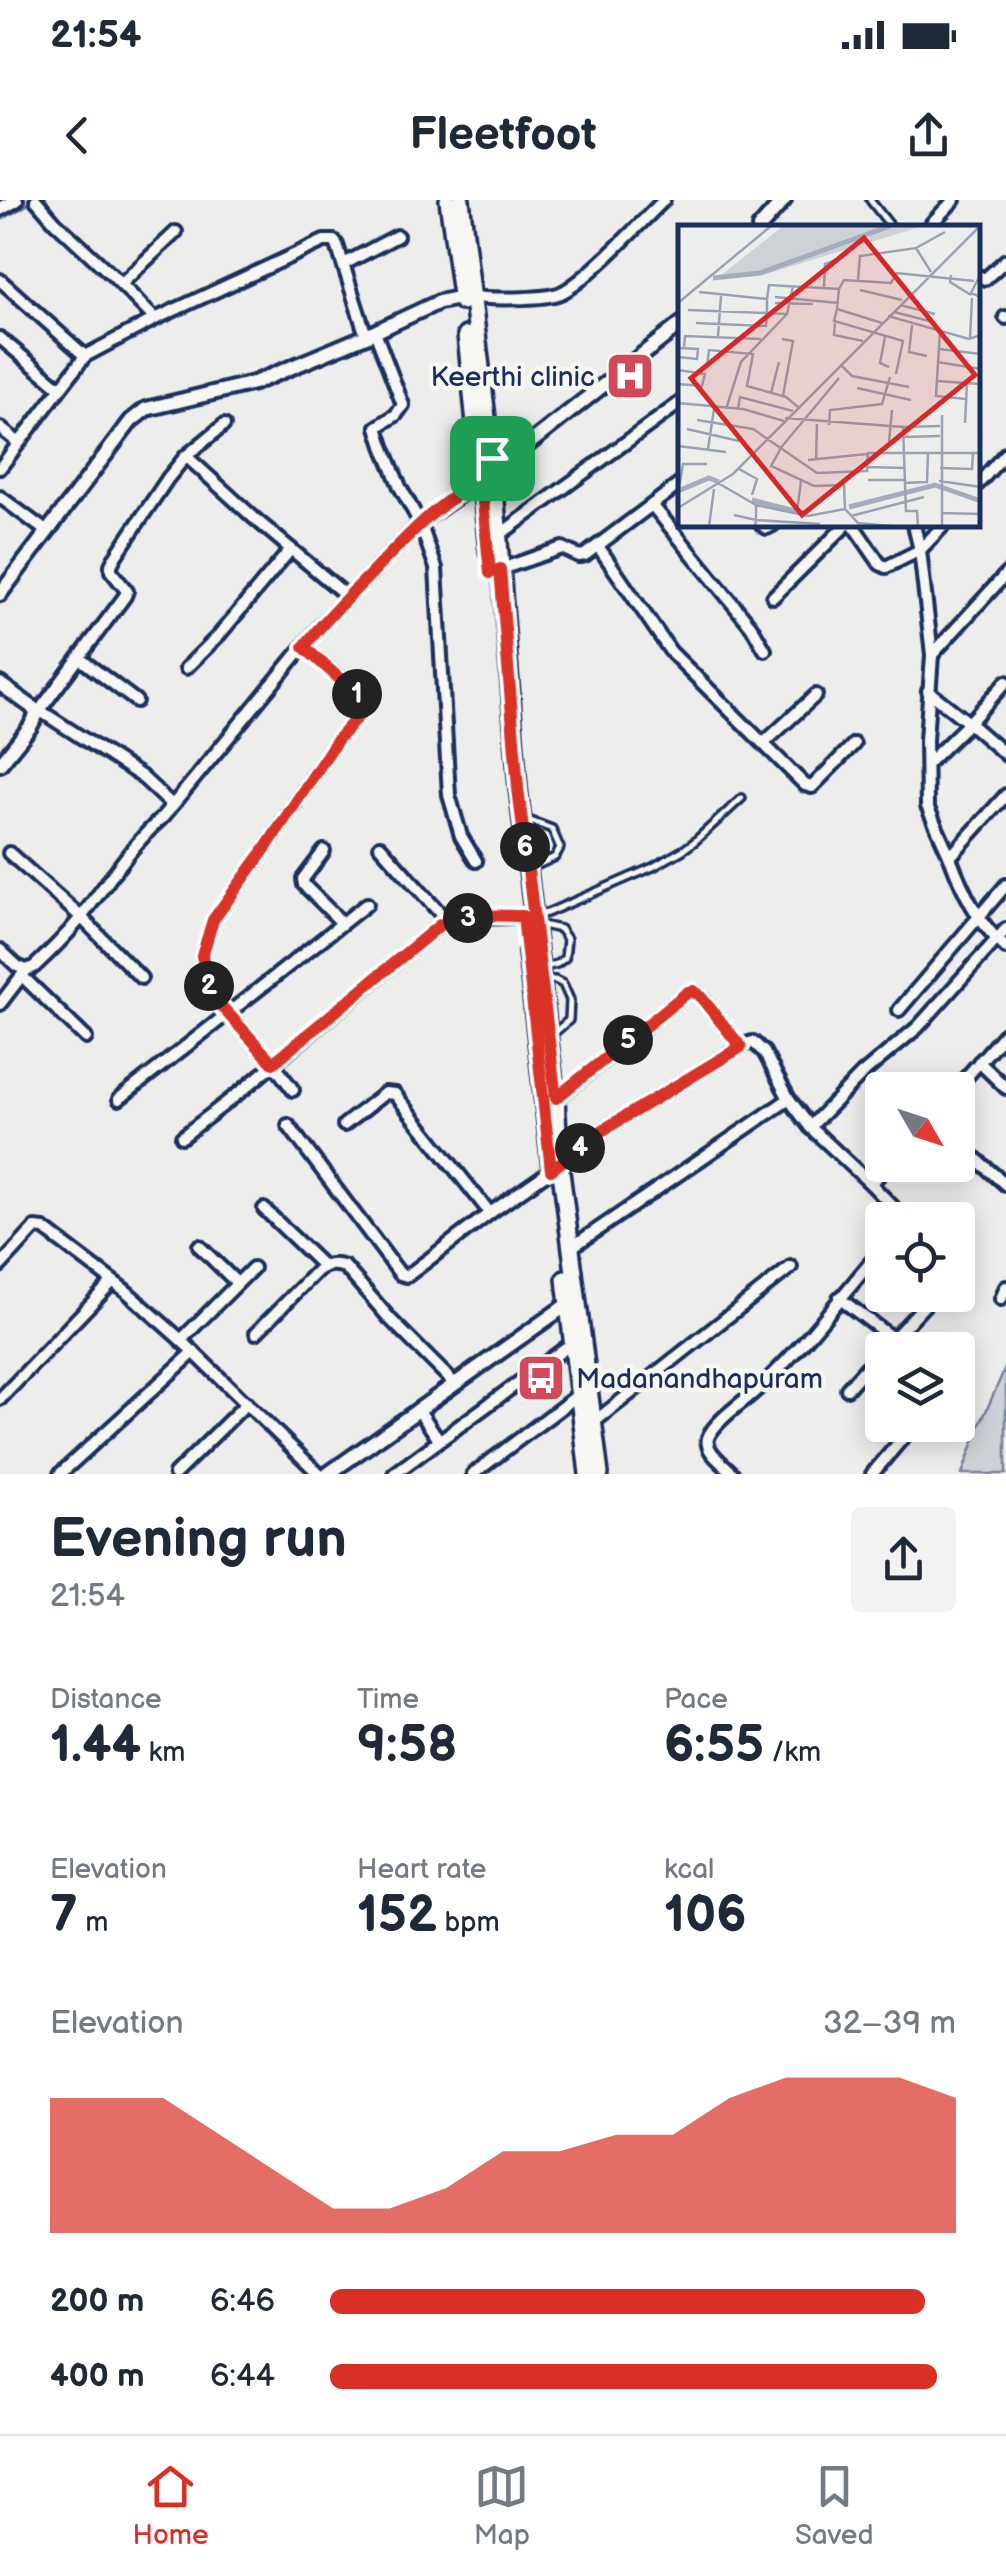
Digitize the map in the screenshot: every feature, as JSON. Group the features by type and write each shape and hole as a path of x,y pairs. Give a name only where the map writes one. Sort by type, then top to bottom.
{"main road":[{"path":"448,200 466,296 486,459 556,1167 572,1300 600,1474"},
{"path":"461,200 466,296"},
{"path":"488,478 497,536 495,571 530,918 556,1098 556,1167"},
{"path":"572,1300 571,1344 588,1474"}],"street":[{"path":"0,209 16,200"},
{"path":"0,594 131,421 146,409 254,383 439,302 466,296 490,299 558,294 586,275 664,200"},
{"path":"762,225 784,200"},
{"path":"932,225 954,200"},
{"path":"36,201 155,319"},
{"path":"122,284 176,232"},
{"path":"344,264 397,236"},
{"path":"0,468 85,356 155,319 324,241 334,241 403,405 378,425 378,430 436,568 449,795 460,836 476,861"},
{"path":"981,277 991,275 1006,260"},
{"path":"0,280 85,356"},
{"path":"486,459 525,447 678,326"},
{"path":"0,338 59,388"},
{"path":"497,536 678,404"},
{"path":"0,764 127,590 110,571 114,557 186,456 224,425"},
{"path":"0,428 19,443"},
{"path":"981,481 1006,452"},
{"path":"186,456 348,598"},
{"path":"0,1004 24,973 81,917 131,849 321,625 420,523 488,478"},
{"path":"495,571 562,548 585,555 678,486"},
{"path":"0,497 46,531"},
{"path":"652,505 751,626 764,650"},
{"path":"773,598 846,528"},
{"path":"851,528 883,566 920,550 941,528"},
{"path":"915,528 932,655 927,806 978,918 1006,948"},
{"path":"598,546 672,652 805,785 812,787 854,744"},
{"path":"186,668 291,549"},
{"path":"932,655 1006,574"},
{"path":"293,1090 212,996 202,956 213,920 364,706 361,698 304,647"},
{"path":"78,658 136,702"},
{"path":"927,764 1006,682"},
{"path":"0,684 141,776 172,805"},
{"path":"928,691 1006,755"},
{"path":"764,743 816,694"},
{"path":"950,857 1006,795"},
{"path":"380,846 447,921"},
{"path":"324,851 303,879 304,884 342,923"},
{"path":"9,852 141,978"},
{"path":"900,1010 1006,885"},
{"path":"119,1099 367,904"},
{"path":"182,1137 447,921 486,916 530,918"},
{"path":"810,1127 862,1074 918,1027 1006,929"},
{"path":"0,950 86,1038"},
{"path":"556,1098 688,992 700,996 741,1047"},
{"path":"970,1072 1006,1032"},
{"path":"288,1126 400,1274 407,1276 603,1130 753,1042 810,1127 888,1202"},
{"path":"978,1062 1006,1088"},
{"path":"344,1125 385,1093 395,1094 490,1213"},
{"path":"568,1250 789,1098"},
{"path":"975,1158 1006,1185"},
{"path":"264,1209 323,1266"},
{"path":"0,1266 32,1231 40,1228 181,1340 319,1474"},
{"path":"199,1246 237,1283"},
{"path":"256,1333 323,1266 345,1267 454,1384"},
{"path":"594,1422 791,1267"},
{"path":"181,1340 252,1268"},
{"path":"733,1474 709,1450 709,1434 765,1383 865,1268"},
{"path":"0,1399 112,1282"},
{"path":"1001,1299 1006,1287"},
{"path":"839,1298 886,1332"},
{"path":"328,1474 572,1300"},
{"path":"900,1332 918,1312"},
{"path":"394,1474 571,1344"},
{"path":"60,1474 194,1352"},
{"path":"847,1389 865,1370"},
{"path":"473,1474 578,1394"},
{"path":"175,1474 246,1402"},
{"path":"418,1409 439,1440"},
{"path":"872,1474 899,1442"}],"lane":[{"path":"870,200 890,225"},
{"path":"530,918 654,867 694,842 742,798"},
{"path":"522,818 552,829 560,848 555,857 528,870"},
{"path":"530,918 560,928 567,939 568,953 540,974"},
{"path":"540,974 563,984 570,1000 569,1020 548,1037"}],"shaded area":[{"path":"1006,1366 1006,1474 962,1474"}],"waterway":[{"path":"0,220 34,200"}],"place":[{"name":"Keerthi clinic","path":"630,376"},
{"name":"Madanandhapuram","path":"541,1378"}],"route":[{"path":"492,458 479,460 482,480 490,573 500,569 518,788 556,1098 688,992 700,996 741,1047 603,1130 551,1170 523,916 456,919 440,925 273,1063 212,996 202,956 213,920 364,706 361,698 304,647 420,523 482,480 494,476 492,458"}]}
